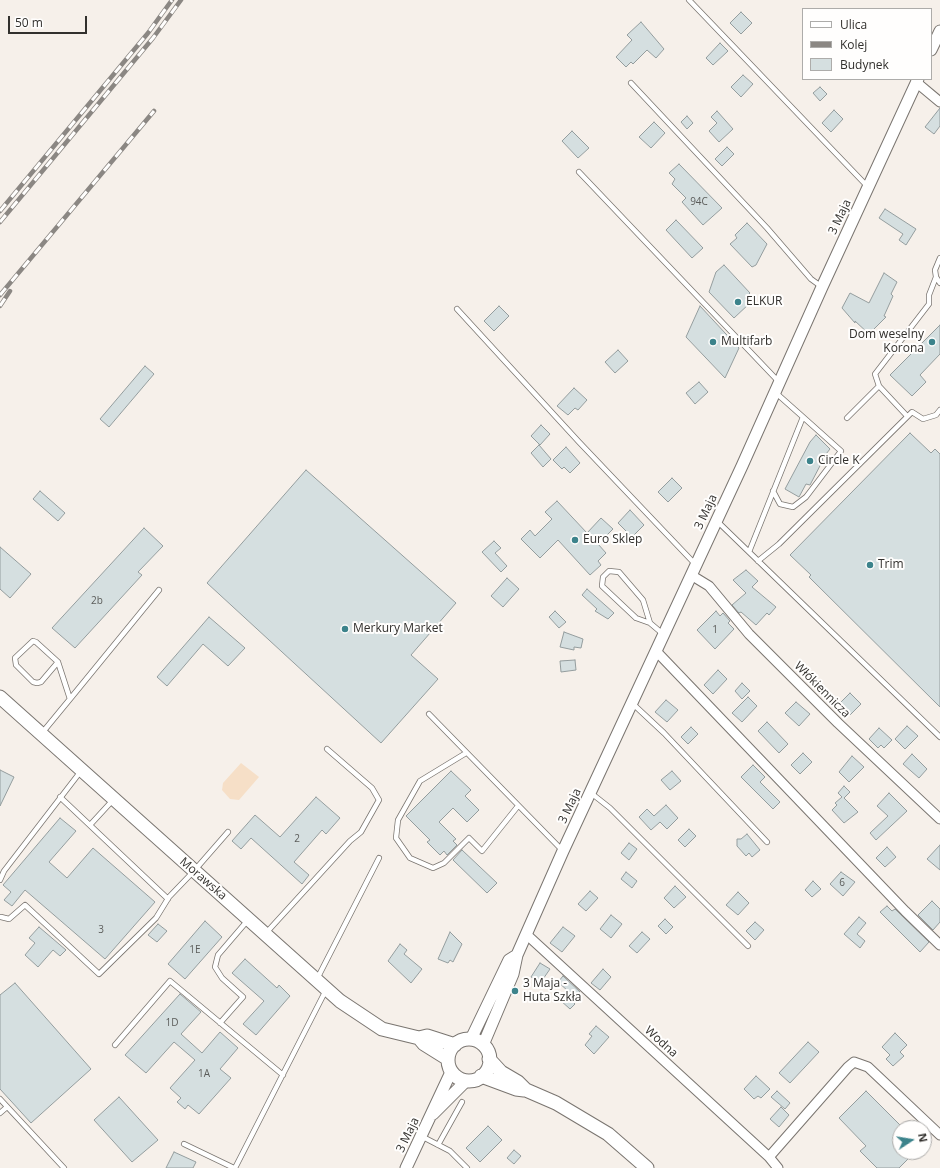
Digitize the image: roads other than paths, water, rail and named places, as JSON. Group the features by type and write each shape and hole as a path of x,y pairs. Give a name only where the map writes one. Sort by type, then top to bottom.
{"main road":[{"name":"Morawska","path":"0,697 42,733 194,871 266,933 340,1001 382,1029 419,1038 427,1036 455,1045"},
{"name":"Morawska","path":"419,1038 424,1044 450,1065"},
{"path":"489,1059 486,1070 481,1076 466,1081 455,1076 450,1065 451,1049 459,1041 471,1040 483,1045 489,1059 501,1072 526,1090 556,1103 596,1126 608,1134 647,1168"},
{"path":"481,1076 516,1089 526,1090"}],"street":[{"path":"932,48 940,31"},
{"name":"3 Maja","path":"483,1045 513,974 517,955 563,851 657,652 917,80"},
{"path":"917,80 940,102"},
{"name":"Włókiennicza","path":"691,576 708,586 749,634 832,718 940,819"},
{"path":"657,652 905,911 940,945"},
{"name":"Wodna","path":"526,934 769,1157 778,1168"},
{"name":"3 Maja","path":"471,1040 509,960 517,955"},
{"path":"769,1157 854,1062 868,1067 940,1135"},
{"name":"3 Maja","path":"406,1168 432,1114 450,1065"},
{"name":"3 Maja","path":"432,1114 466,1081"}],"lane":[{"path":"689,0 868,187"},
{"path":"631,83 762,223 811,279 822,287"},
{"path":"579,172 803,417 840,451 806,497 793,507 780,504 773,492"},
{"path":"940,258 935,270 936,277 940,283"},
{"path":"907,416 879,386 875,374 929,304 929,295 936,277"},
{"path":"457,309 578,442 696,565"},
{"path":"847,418 879,386"},
{"path":"758,561 779,544 907,416 912,412 923,419 936,415 940,410"},
{"path":"749,552 803,417"},
{"path":"716,520 940,737"},
{"path":"650,623 643,600 619,572 609,571 603,577 602,586 636,618 650,623 664,635"},
{"path":"42,733 159,590"},
{"path":"58,662 41,682 37,683 33,682 15,662 15,658 29,643 36,642 58,662 70,700"},
{"path":"633,704 664,733 767,842"},
{"path":"429,714 563,851"},
{"path":"266,933 345,846 361,832 379,800 372,788 327,748"},
{"path":"466,753 420,781 398,820 396,838 410,858 433,868 444,863 469,838 482,851 518,806"},
{"path":"0,880 4,870 82,770"},
{"path":"591,793 610,808 748,946"},
{"path":"60,797 168,899"},
{"path":"90,825 114,799"},
{"path":"0,917 9,919 25,905 99,974 156,918 168,899 228,832"},
{"path":"316,979 379,858"},
{"path":"220,1023 243,997 222,978 216,967 218,954 249,919"},
{"path":"115,1045 170,981 283,1075"},
{"path":"184,1144 235,1168 327,988"},
{"path":"0,1099 64,1168"},
{"path":"438,1145 462,1102"},
{"path":"0,1113 7,1107"},
{"path":"421,1136 450,1151 467,1168"}],"railway":[{"path":"0,211 148,33 172,0"},
{"path":"0,222 153,38 181,0"},
{"path":"0,295 154,111"},
{"path":"0,306 10,291"}],"place":[{"name":"ELKUR","path":"738,302"},
{"name":"Multifarb","path":"713,342"},
{"name":"Dom weselny Korona","path":"932,342"},
{"name":"Circle K","path":"810,461"},
{"name":"Euro Sklep","path":"575,540"},
{"name":"Trim","path":"870,565"},
{"name":"Merkury Market","path":"345,629"},
{"name":"3 Maja - Huta Szkła","path":"515,991"}]}
